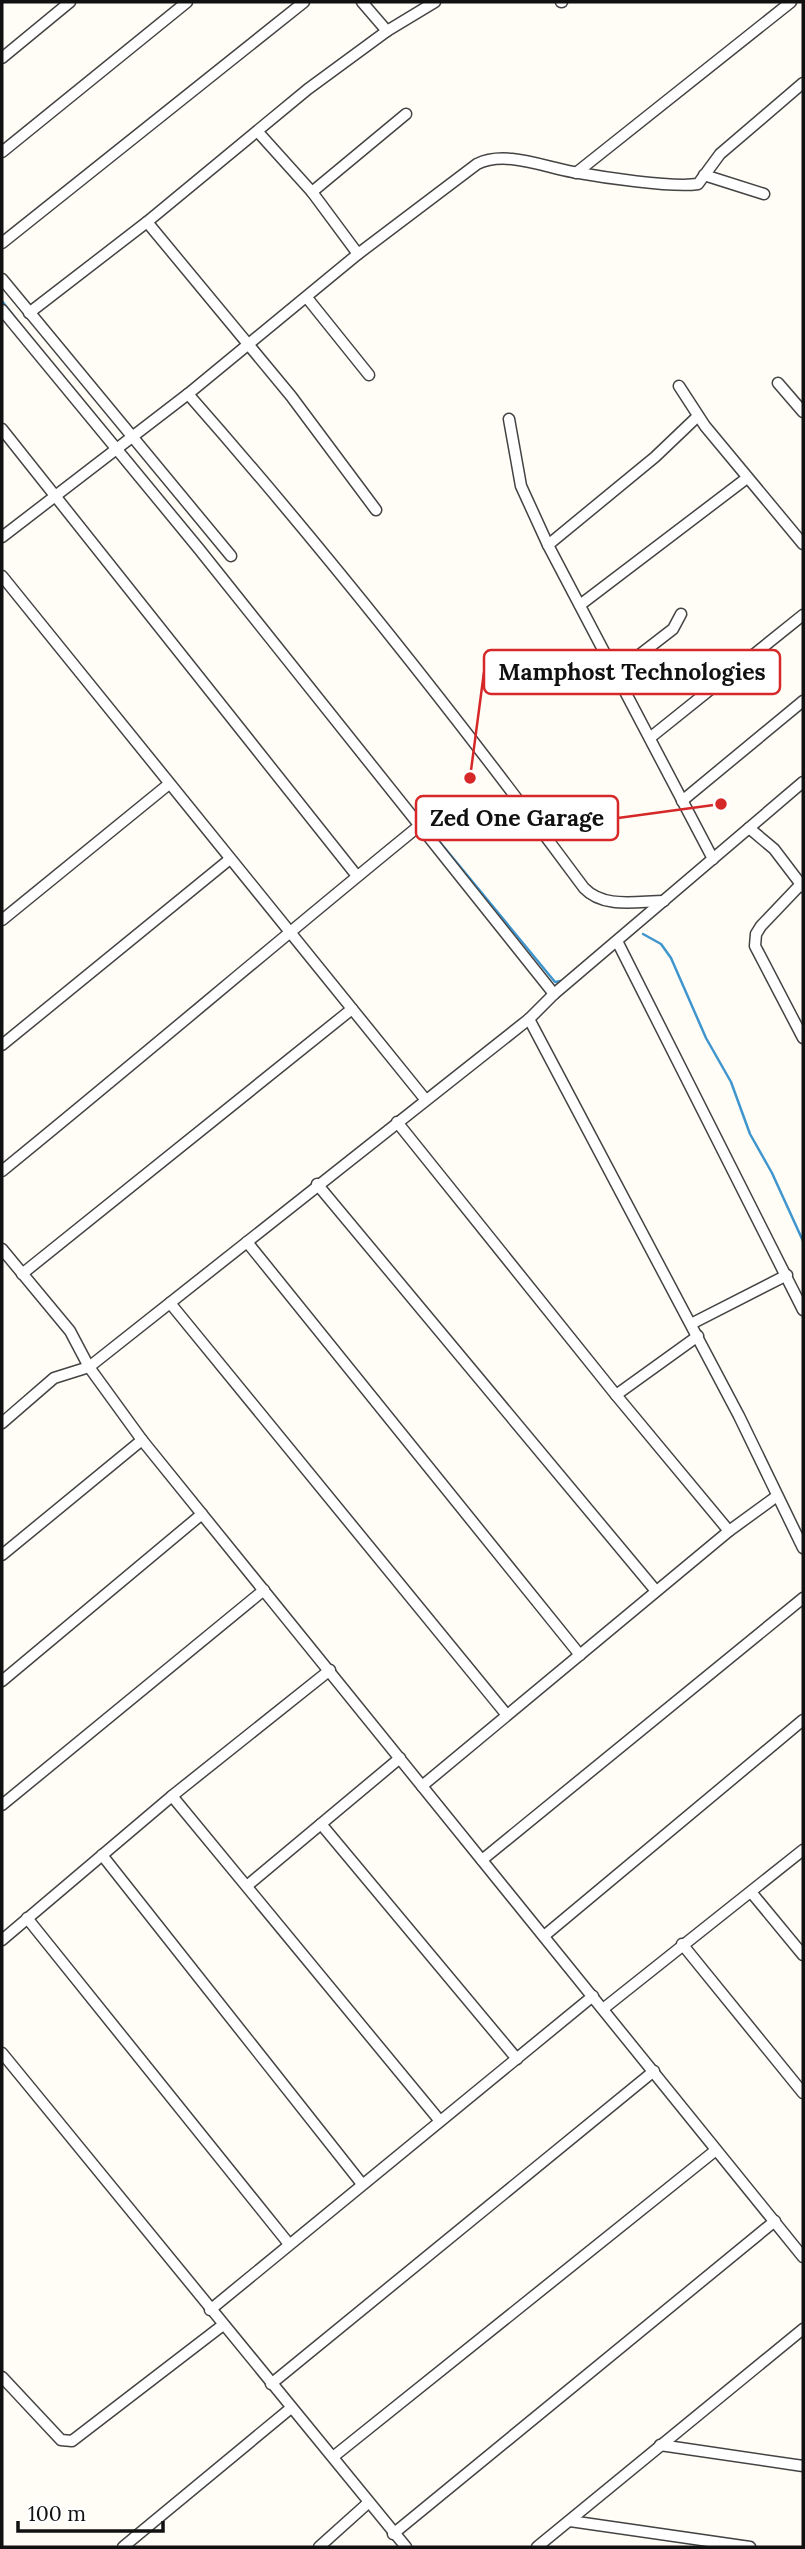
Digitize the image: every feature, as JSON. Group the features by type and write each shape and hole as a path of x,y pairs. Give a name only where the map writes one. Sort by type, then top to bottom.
{"street":[{"path":"2,58 70,2"},
{"path":"2,152 187,2"},
{"path":"2,243 304,2"},
{"path":"362,2 387,31"},
{"path":"29,313 147,222 308,89 387,31 435,2"},
{"path":"576,173 791,2"},
{"path":"2,537 54,494 188,394 359,254 489,158 576,173 695,185 701,183 720,154 803,83"},
{"path":"312,191 406,114"},
{"path":"258,132 312,191 359,254"},
{"path":"704,175 764,194"},
{"path":"147,222 291,397 376,510"},
{"path":"2,279 231,556"},
{"path":"307,299 369,375"},
{"path":"2,310 554,994"},
{"path":"778,383 803,412"},
{"path":"679,386 698,416 803,544"},
{"path":"188,394 300,522 510,788 593,898 603,901 664,901"},
{"path":"548,545 656,457 698,416"},
{"path":"509,419 521,486 548,545 713,859"},
{"path":"2,429 357,876"},
{"path":"580,605 747,478"},
{"path":"2,576 425,1099"},
{"path":"615,673 673,629 681,614"},
{"path":"651,737 803,615"},
{"path":"682,801 803,701"},
{"path":"4,1418 54,1378 89,1367 529,1019 554,994 803,782"},
{"path":"2,920 169,784"},
{"path":"2,1171 173,1032 290,930 419,826"},
{"path":"749,828 774,849 802,885 761,926 756,934 755,946 803,1038"},
{"path":"2,1045 230,859"},
{"path":"617,942 803,1310"},
{"path":"22,1275 352,1009"},
{"path":"529,1019 698,1336 803,1548"},
{"path":"397,1122 729,1531"},
{"path":"317,1184 656,1591"},
{"path":"247,1242 580,1655"},
{"path":"2,1249 70,1331 89,1367 142,1440 803,2257"},
{"path":"691,1324 787,1276"},
{"path":"170,1303 506,1714"},
{"path":"616,1395 698,1336"},
{"path":"2,1555 142,1440"},
{"path":"422,1786 729,1531 777,1496"},
{"path":"2,1681 202,1514"},
{"path":"2,1805 264,1590"},
{"path":"482,1860 803,1598"},
{"path":"2,1940 172,1796 330,1670"},
{"path":"544,1937 803,1720"},
{"path":"248,1885 400,1758"},
{"path":"172,1796 248,1885 440,2122"},
{"path":"321,1824 517,2059"},
{"path":"603,2008 803,1850"},
{"path":"102,1855 362,2184"},
{"path":"751,1892 803,1955"},
{"path":"27,1918 289,2244"},
{"path":"682,1944 803,2093"},
{"path":"210,2310 593,1996"},
{"path":"2,2053 406,2547"},
{"path":"271,2384 654,2071"},
{"path":"333,2457 716,2150"},
{"path":"393,2533 775,2221"},
{"path":"2,2377 61,2440 72,2441 223,2325"},
{"path":"537,2547 803,2329"},
{"path":"123,2547 291,2408"},
{"path":"660,2445 803,2466"},
{"path":"319,2547 368,2503"},
{"path":"570,2521 750,2547"}],"waterway":[{"path":"2,301 19,323"},
{"path":"434,835 555,982 561,981"},
{"path":"643,934 661,944 671,958 706,1038 731,1082 750,1134 772,1173 803,1241"}],"place":[{"name":"Mamphost Technologies","path":"470,778"},
{"name":"Zed One Garage","path":"721,804"}]}
